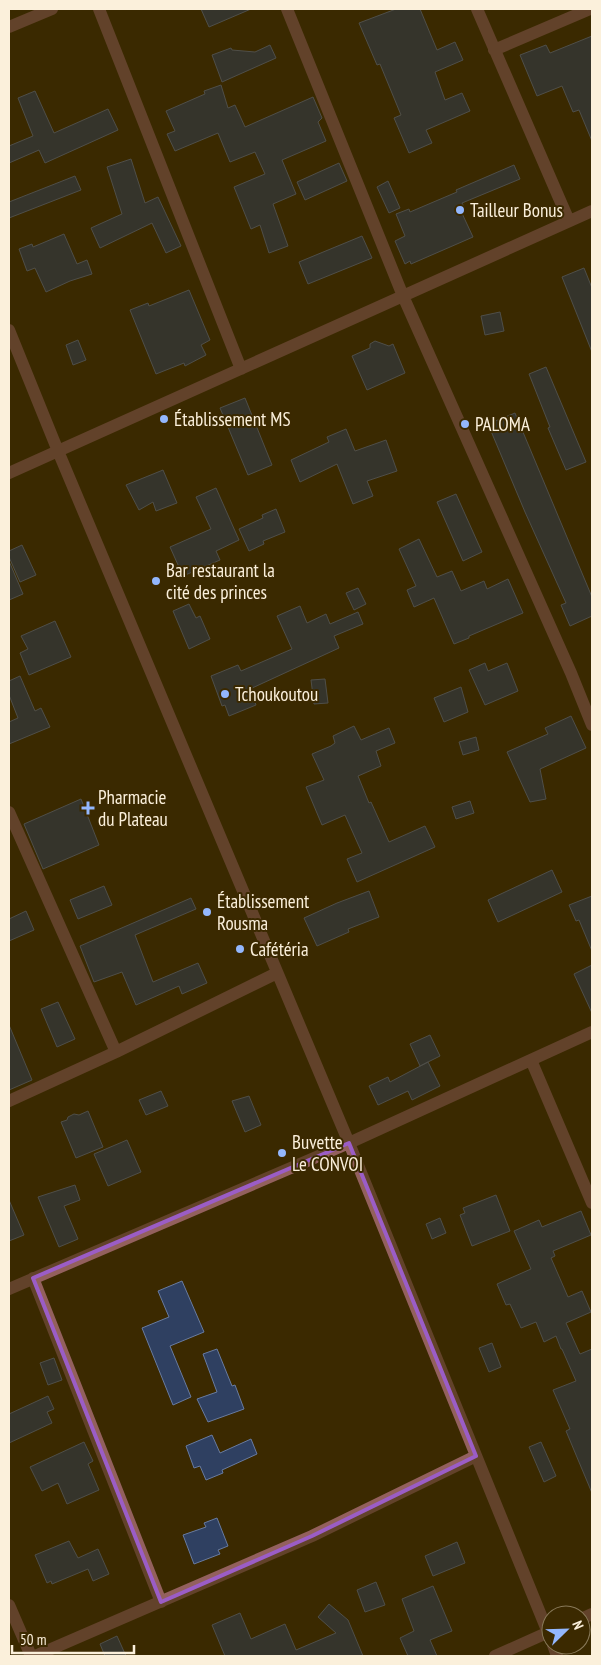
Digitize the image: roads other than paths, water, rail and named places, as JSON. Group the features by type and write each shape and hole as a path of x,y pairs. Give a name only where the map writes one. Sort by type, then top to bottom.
{"street":[{"path":"9,27 52,9"},
{"path":"99,9 241,369"},
{"path":"287,9 403,296 572,672 592,725"},
{"path":"476,9 569,221"},
{"path":"494,50 590,9"},
{"path":"9,473 592,211"},
{"path":"9,330 349,1143 541,1613"},
{"path":"9,812 116,1052"},
{"path":"9,1101 116,1052 277,973"},
{"path":"9,1289 349,1143 592,1032"},
{"path":"531,1060 592,1203"},
{"path":"33,1278 161,1602"},
{"path":"35,1656 312,1536 476,1456"},
{"path":"9,1605 31,1656"},
{"path":"495,1656 541,1638"}],"place":[{"name":"Tailleur Bonus","path":"460,210"},
{"name":"Établissement MS","path":"164,419"},
{"name":"PALOMA","path":"465,424"},
{"name":"Bar restaurant la cité des princes","path":"156,581"},
{"name":"Tchoukoutou","path":"225,694"},
{"name":"Pharmacie du Plateau","path":"88,808"},
{"name":"Établissement Rousma","path":"207,912"},
{"name":"Cafétéria","path":"240,949"},
{"name":"Buvette Le CONVOI","path":"282,1153"}]}
